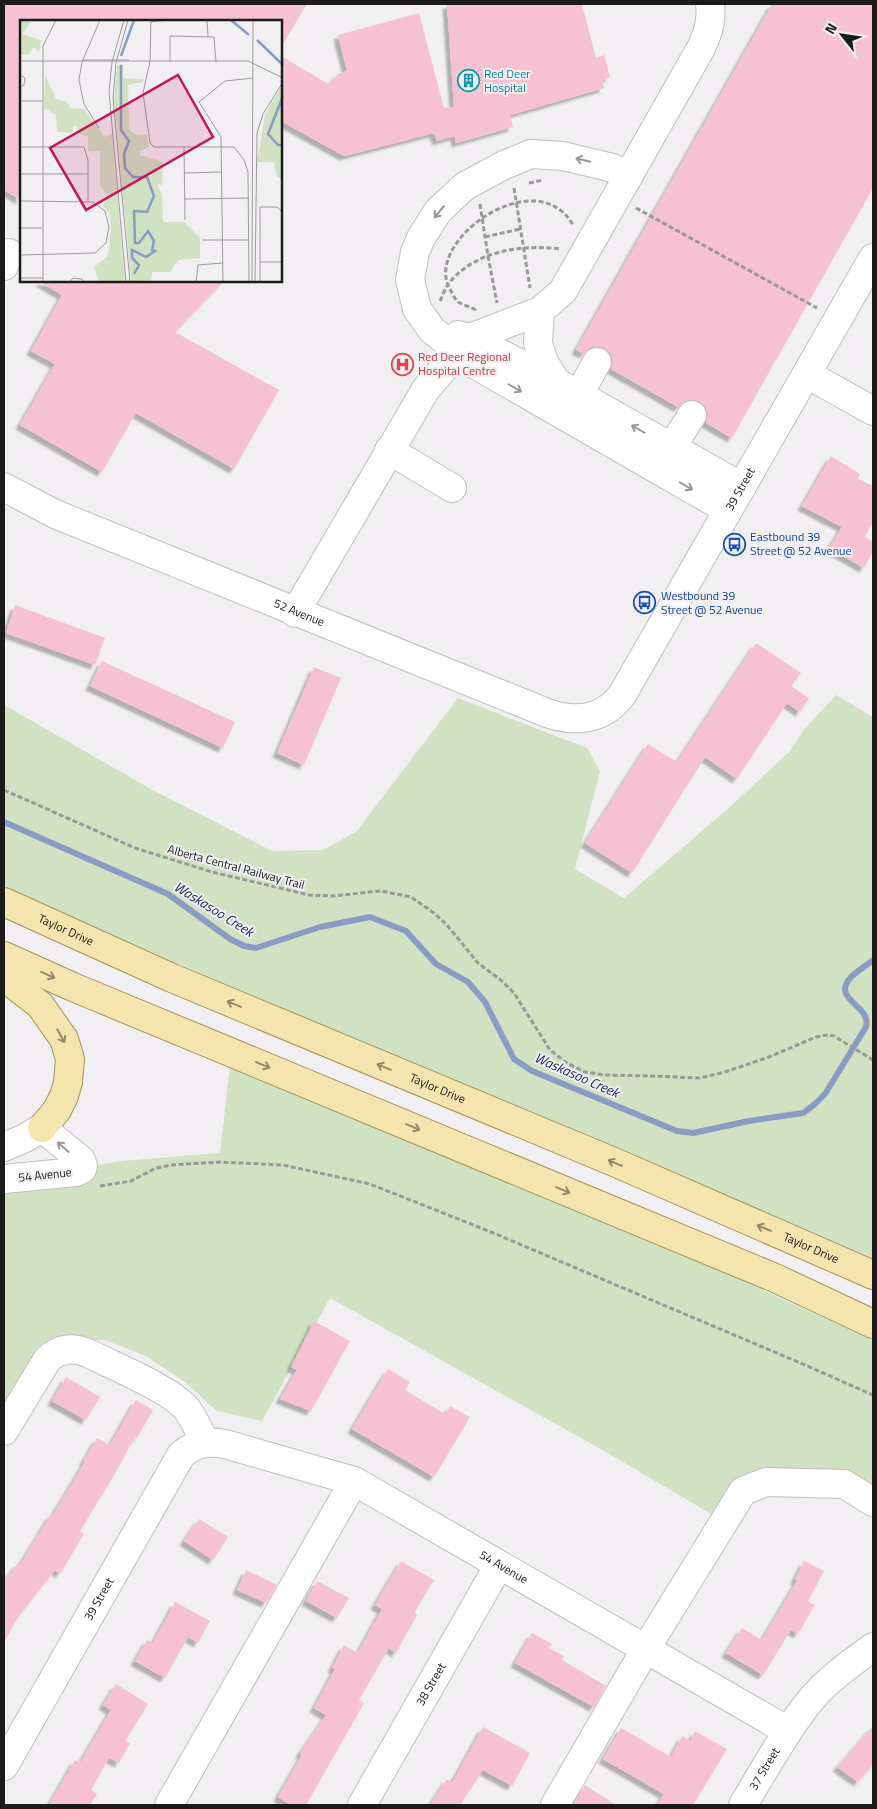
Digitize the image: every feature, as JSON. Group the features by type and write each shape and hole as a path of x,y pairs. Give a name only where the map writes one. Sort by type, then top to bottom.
{"main road":[{"name":"Taylor Drive","path":"4,902 172,978 614,1162 873,1275"},
{"path":"4,956 91,994 766,1274 873,1324"},
{"path":"4,977 40,1005 64,1039 70,1059 68,1082 64,1096 57,1110 42,1128"}],"street":[{"path":"295,613 426,389 464,345 536,304 563,291 705,41 711,21 710,4"},
{"path":"622,187 613,168 563,156 531,154 504,165 465,186 438,211 420,238 415,252 410,280 417,309 435,318 464,345 567,398 664,459 735,499"},
{"name":"39 Street","path":"599,714 614,705 622,694 873,258"},
{"path":"536,304 538,343 544,362 567,398"},
{"path":"464,345 476,366 567,398"},
{"path":"567,398 597,362"},
{"path":"807,374 873,411"},
{"path":"664,459 692,415"},
{"path":"389,450 452,488"},
{"name":"52 Avenue","path":"4,488 55,514 547,714 575,720 599,714"},
{"path":"4,1147 42,1128"},
{"name":"54 Avenue","path":"4,1179 82,1170 81,1160 42,1128"},
{"path":"4,1431 47,1360 54,1353 73,1349 88,1353 152,1385 178,1401 186,1409 206,1442"},
{"name":"39 Street","path":"4,1766 181,1455 190,1448 206,1442"},
{"name":"54 Avenue","path":"206,1442 225,1444 354,1481 788,1732"},
{"path":"169,1805 354,1481"},
{"path":"555,1805 645,1650 743,1491 766,1482 844,1484 873,1502"},
{"name":"38 Street","path":"362,1805 499,1565"},
{"name":"37 Street","path":"743,1805 810,1700 831,1679 873,1646"}],"path":[{"path":"525,184 550,179"},
{"path":"507,190 520,186"},
{"path":"622,187 819,310"},
{"path":"514,188 523,249 536,304"},
{"path":"472,207 486,199"},
{"path":"480,313 457,301 447,285 445,271 454,247 474,223 494,210 516,202 534,201 557,207 574,227"},
{"path":"480,203 497,303"},
{"path":"485,237 520,229"},
{"path":"435,318 447,285 462,269 488,256 523,249 547,248 566,250"},
{"name":"Alberta Central Railway Trail","path":"4,790 134,848 212,872 315,896 381,891 411,897 434,912 478,963 502,981 514,993 550,1050 567,1063 585,1072 605,1075 700,1078 725,1072 769,1057 822,1035 830,1035 871,1059"},
{"path":"156,1168 171,1165 220,1162 282,1165 370,1184 500,1236 873,1395"}],"green space":[{"path":"836,695 873,717 873,1266 560,1124 223,984 4,886 4,705 149,788 272,851 323,850 356,832 458,698 587,748 600,771 575,869 624,898 731,806 790,751 803,731"},
{"path":"230,1065 692,1258 873,1340 873,1485 857,1477 751,1475 711,1514 606,1452 330,1298 262,1421 217,1411 185,1382 146,1356 105,1340 69,1340 4,1415 4,1180 122,1161 220,1153"}],"building":[{"path":"4,4 307,4 282,45 282,20 20,20 20,199 4,190"},
{"name":"Red Deer Hospital","path":"447,4 582,4 596,58 604,55 610,77 602,80 604,88 510,115 513,127 456,143 455,136 437,141 434,133 344,156 282,122 282,57 330,85 338,74 347,71 338,35 419,13 444,108 454,107"},
{"path":"772,4 873,4 873,188 732,438 706,423 708,415 706,408 700,402 693,399 685,401 678,407 611,369 613,362 611,354 604,348 597,346 589,348 584,354 576,350"},
{"path":"41,282 223,282 175,332 279,390 234,469 136,413 102,472 20,425 55,364 31,351 62,295"},
{"path":"831,456 860,474 858,479 873,486 873,521 865,537 873,541 873,551 864,568 829,548 842,527 802,506"},
{"path":"15,605 105,638 95,665 6,633"},
{"path":"756,643 801,673 791,686 809,698 800,712 787,703 737,779 705,757 632,873 585,843 648,744 677,762"},
{"path":"102,661 235,722 223,748 90,686"},
{"path":"314,667 341,678 304,765 277,753"},
{"path":"314,1321 350,1341 311,1411 280,1399 297,1370 291,1367"},
{"path":"388,1369 410,1382 405,1390 445,1414 450,1406 470,1417 434,1477 352,1429"},
{"path":"66,1377 100,1397 86,1420 52,1401"},
{"path":"136,1400 153,1410 80,1531 84,1534 60,1574 55,1570 19,1616 4,1642 4,1581 18,1563 20,1565 51,1514 53,1515 97,1438 110,1445"},
{"path":"199,1519 228,1537 213,1560 184,1541"},
{"path":"401,1561 434,1580 414,1613 417,1615 396,1653 389,1648 359,1700 364,1703 306,1805 291,1805 278,1797 302,1755 300,1753 326,1715 314,1708 335,1669 332,1668 344,1645 357,1653 361,1647 382,1609 375,1605"},
{"path":"804,1561 824,1571 808,1601 815,1605 798,1634 791,1630 763,1675 726,1653 742,1628 762,1640 797,1581 795,1579"},
{"path":"246,1570 277,1585 266,1603 237,1590"},
{"path":"317,1581 349,1598 337,1618 306,1601"},
{"path":"175,1602 210,1621 198,1643 188,1637 165,1678 135,1661 147,1640 153,1643"},
{"path":"532,1633 552,1644 549,1648 564,1656 562,1660 606,1686 594,1707 515,1663"},
{"path":"116,1684 148,1704 125,1741 130,1743 119,1763 109,1758 91,1790 97,1794 90,1805 49,1805 75,1760 80,1763 111,1710 103,1705"},
{"path":"873,1726 873,1765 858,1782 837,1767"},
{"path":"483,1727 530,1753 512,1786 483,1770 460,1805 430,1805 447,1779 452,1783"},
{"path":"621,1728 671,1757 682,1736 690,1741 695,1731 727,1749 693,1805 657,1805 664,1794 603,1759"},
{"path":"585,1785 616,1805 573,1805"}],"waterway":[{"name":"Waskasoo Creek","path":"4,822 168,894 230,939 244,946 256,948 320,927 370,917 406,931 436,964 468,982 485,1002 514,1059 532,1071 677,1131 693,1133 749,1121 803,1113 815,1104 825,1094 866,1027 866,1019 863,1013 845,991 851,977 873,960"}],"place":[{"name":"Red Deer Hospital","path":"468,81"},
{"name":"Red Deer Regional Hospital Centre","path":"402,364"},
{"name":"Eastbound 39 Street @ 52 Avenue","path":"734,544"},
{"name":"Westbound 39 Street @ 52 Avenue","path":"645,603"}]}
